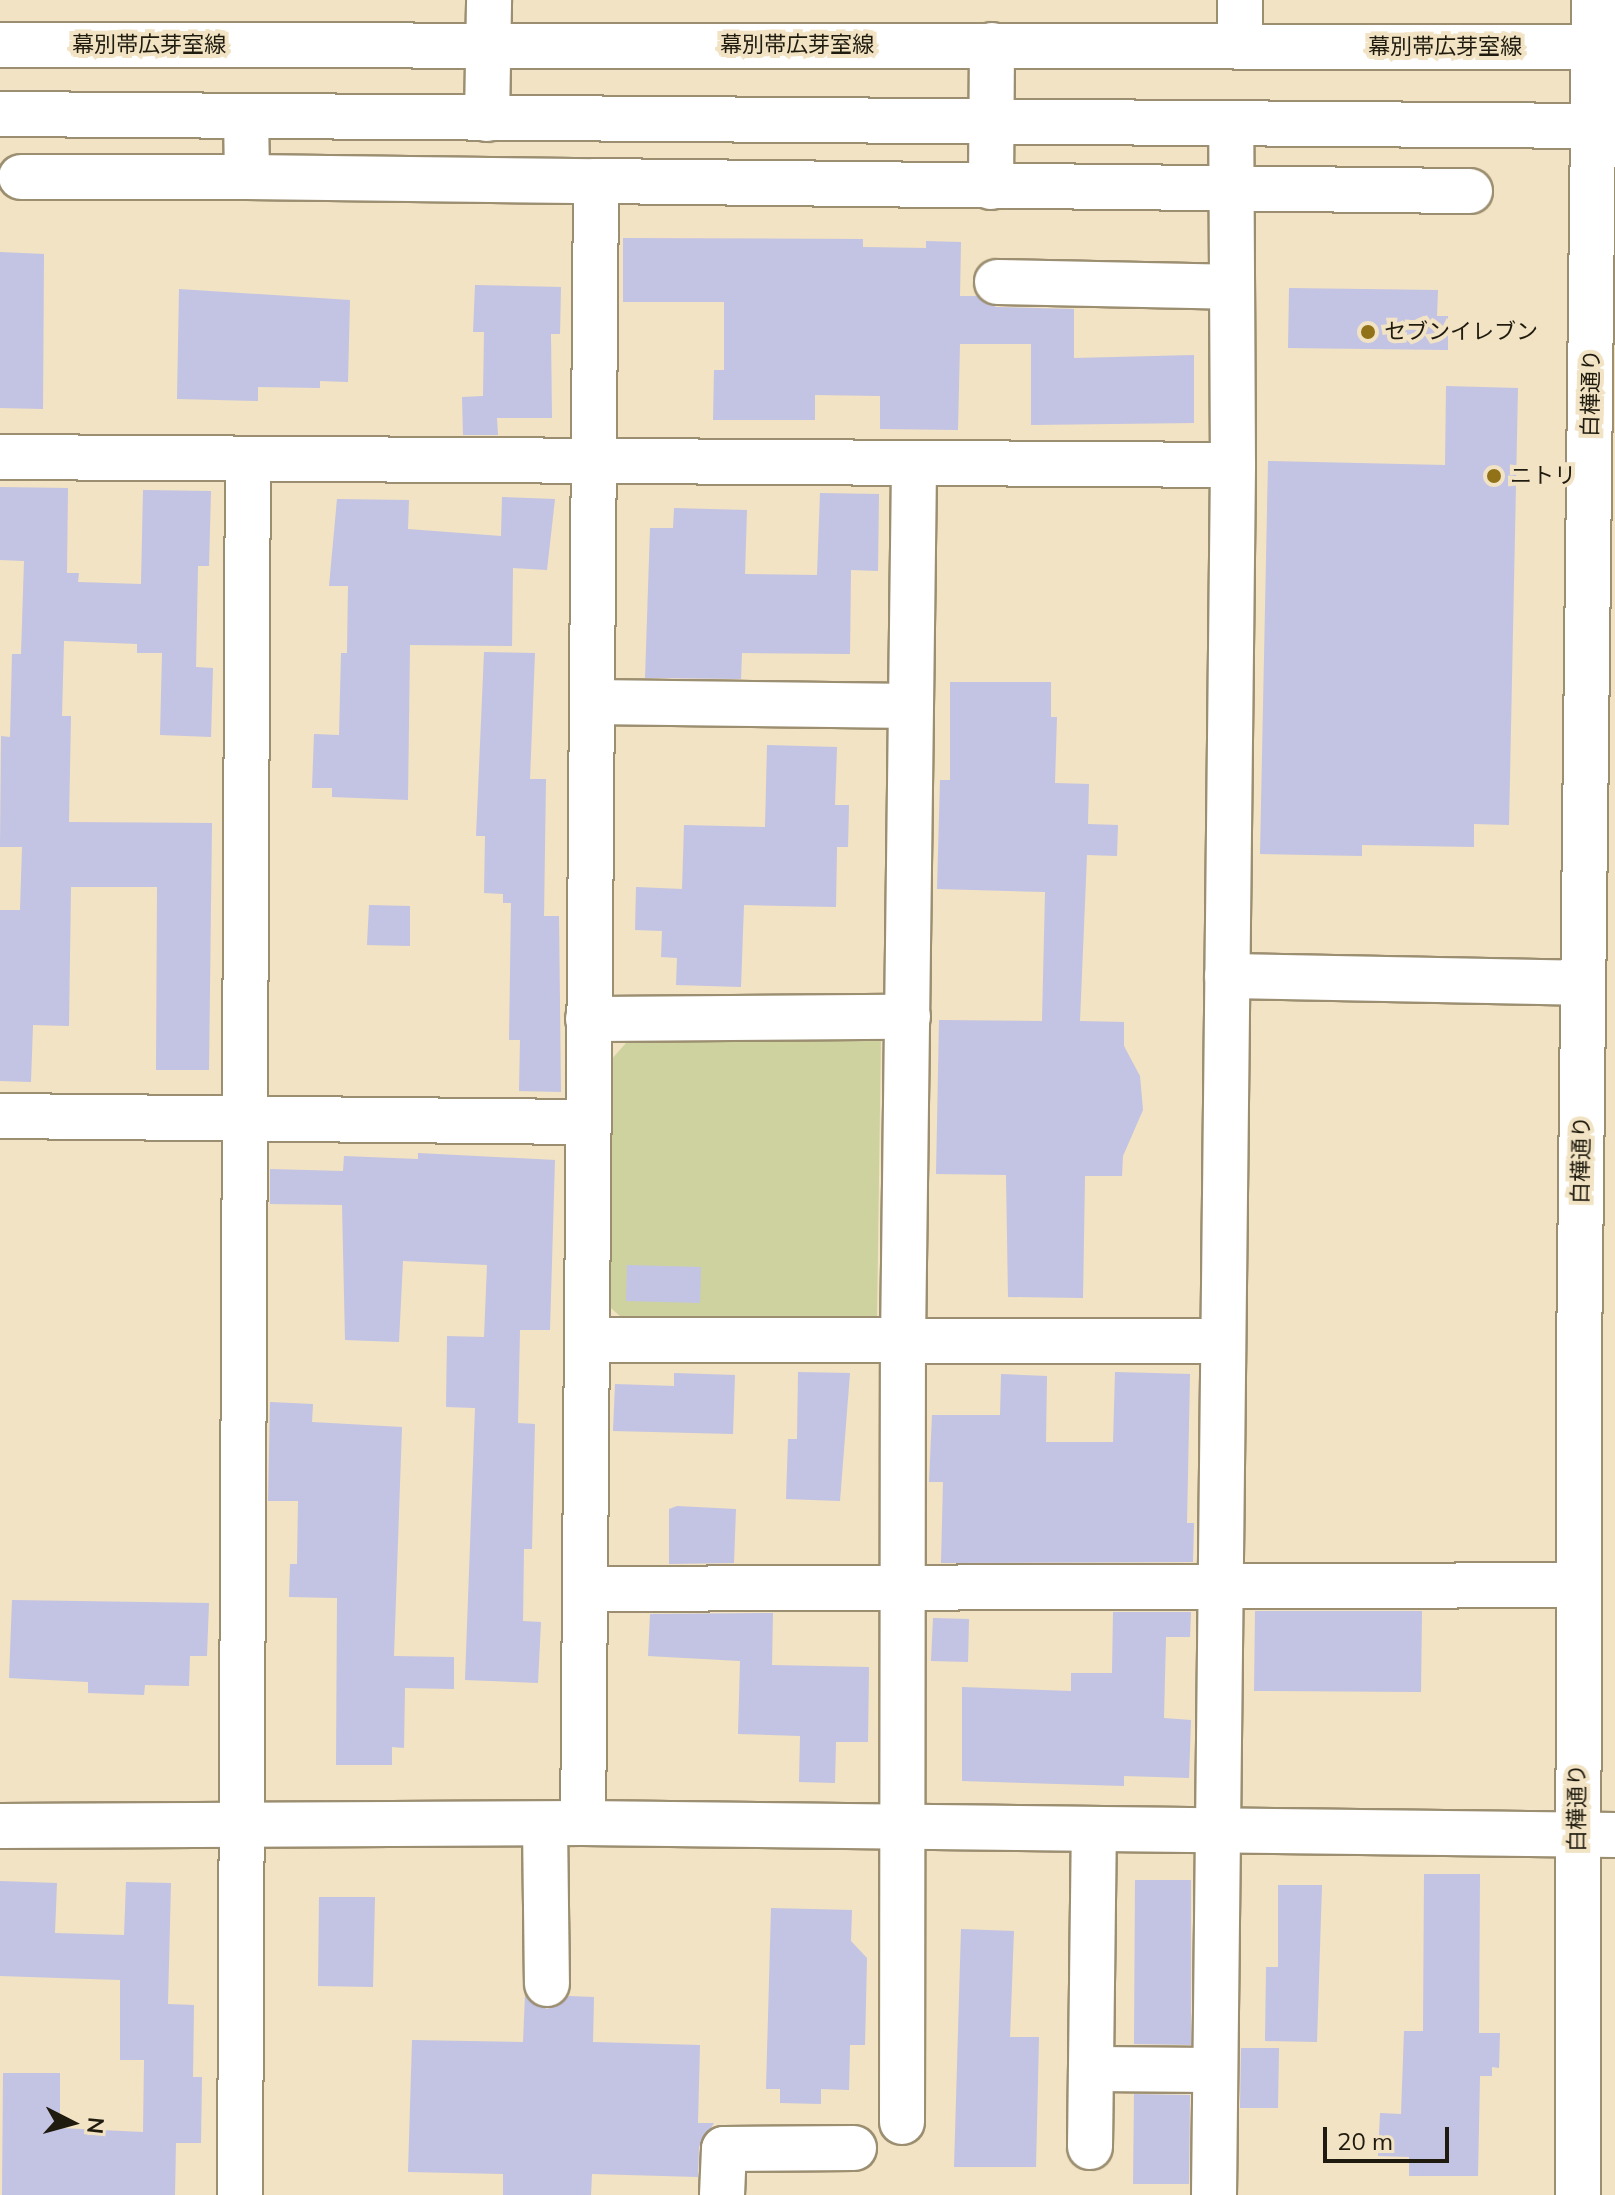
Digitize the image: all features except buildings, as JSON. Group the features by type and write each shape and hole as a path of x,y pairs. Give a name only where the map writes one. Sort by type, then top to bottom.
{"street":[{"path":"487,119 489,0"},
{"path":"1240,0 1240,46"},
{"path":"0,114 1604,126 1604,48 1594,0"},
{"name":"幕別帯広芽室線","path":"0,45 1604,48"},
{"path":"991,187 992,45"},
{"path":"246,117 247,177"},
{"path":"1214,2195 1233,465 1231,123"},
{"name":"白樺通り","path":"1578,2195 1596,1835 1578,1585 1583,983 1604,126"},
{"path":"21,177 1470,191"},
{"path":"547,1984 586,1589 596,181"},
{"path":"997,282 1231,287"},
{"path":"0,457 248,462 1233,465"},
{"path":"240,2195 248,1119 248,462"},
{"path":"902,2122 903,1343 914,463"},
{"path":"594,702 910,706"},
{"path":"1227,976 1583,983"},
{"path":"588,1019 908,1017"},
{"path":"0,1116 587,1122"},
{"path":"587,1340 903,1343 1223,1341"},
{"path":"586,1589 1578,1585"},
{"path":"0,1826 564,1824 1596,1835"},
{"path":"1090,2147 1094,1830"},
{"path":"1091,2069 1215,2070"},
{"path":"722,2195 724,2149 854,2148"}],"green space":[{"path":"635,1033 881,1037 877,1319 622,1318 601,1299 600,1072"}],"place":[{"name":"セブンイレブン","path":"1368,332"},
{"name":"ニトリ","path":"1494,476"}]}
